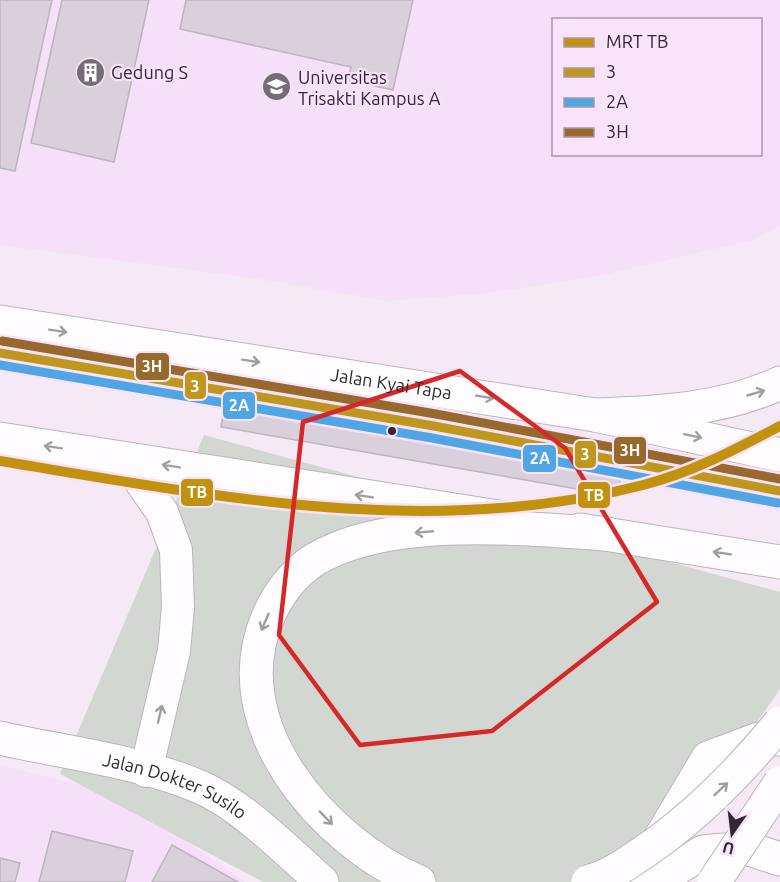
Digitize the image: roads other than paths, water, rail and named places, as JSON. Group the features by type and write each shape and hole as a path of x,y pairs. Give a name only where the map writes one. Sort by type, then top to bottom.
{"main road":[{"name":"Jalan Kyai Tapa","path":"0,322 595,415 780,456"},
{"path":"595,415 672,412 761,392 780,383"},
{"path":"0,439 780,562"},
{"path":"419,882 390,870 344,837 315,807 289,773 271,739 260,706 255,669 258,646 273,603 294,577 323,555 358,541 446,530 498,528 608,534"},
{"path":"588,882 608,876 681,827 734,777 780,723"},
{"name":"Jalan Dokter Susilo","path":"0,738 147,771 201,787 247,817 322,882"},
{"path":"634,882 708,758 759,739 780,740"},
{"path":"714,882 780,783"},
{"path":"655,882 703,852 746,848 780,859"}],"street":[{"path":"125,459 162,512 176,550 178,607 174,651 147,771"}],"metro line":[{"name":"TB","path":"0,461 160,487 322,507 402,511 483,509 563,501 661,480 730,452 780,426"}],"place":[{"name":"Gedung S","path":"90,72"},
{"name":"Universitas Trisakti Kampus A","path":"277,87"}]}
